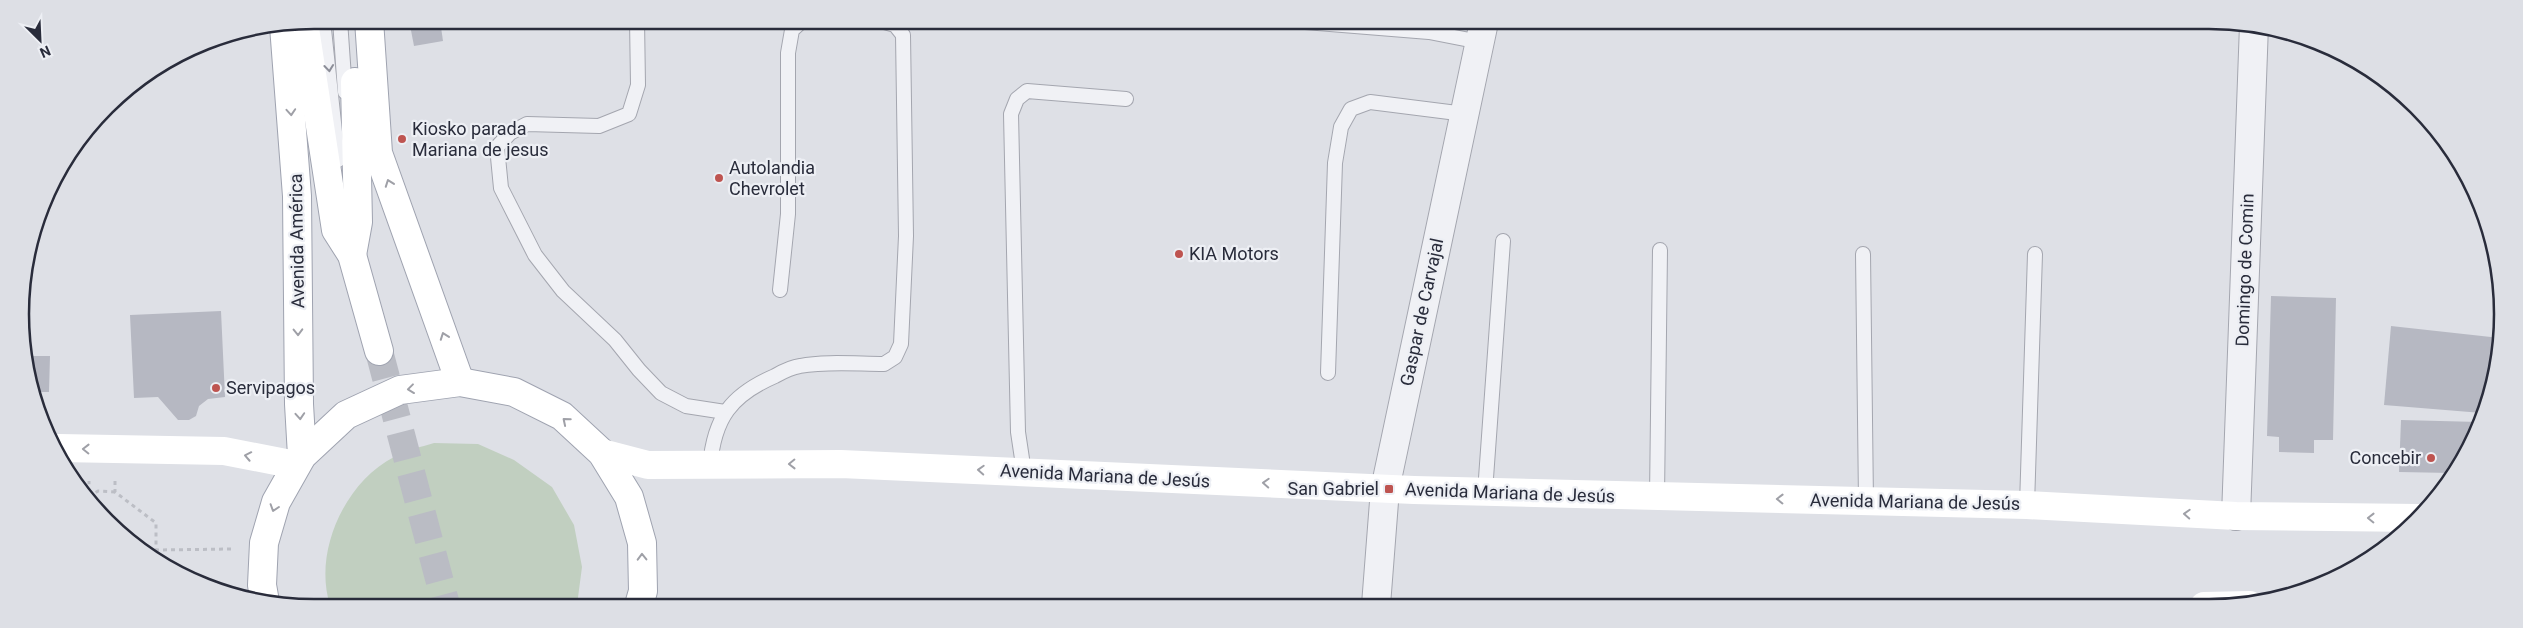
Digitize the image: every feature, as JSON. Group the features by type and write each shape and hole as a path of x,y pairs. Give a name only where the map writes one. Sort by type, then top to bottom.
{"main road":[{"path":"305,29 336,230 352,255 378,351"},
{"path":"352,255 358,222 354,29"},
{"path":"370,29 378,153 460,382"},
{"name":"Avenida América","path":"284,30 297,196 299,460"},
{"path":"264,595 262,585 264,543 276,502 299,460 346,416 400,390 460,382 514,392 562,416 602,453 628,497 642,543 640,599"},
{"path":"62,448 224,451 299,460"},
{"name":"Avenida Mariana de Jesús","path":"602,453 648,465 841,464 1384,489 2027,505 2236,516 2409,518"}],"street":[{"name":"Gaspar de Carvajal","path":"1376,599 1384,489 1482,32"},
{"name":"Domingo de Comin","path":"2236,516 2254,32"}],"lane":[{"path":"324,29 346,236 352,255"},
{"path":"340,29 352,255"},
{"path":"637,29 638,85 628,114 600,126 527,124 510,133 497,148 501,188 536,255 546,269 563,291 615,340 650,382 662,393 686,406 725,412"},
{"path":"780,290 788,214 788,53 793,29"},
{"path":"710,466 712,440 725,412 741,395 758,383 799,366 884,364 895,357 901,344 906,236 903,35 898,29"},
{"path":"1448,29 1482,32"},
{"path":"1024,472 1018,432 1012,114 1017,100 1026,92 1126,99"},
{"path":"1328,373 1335,163 1341,127 1351,109 1370,102 1465,114"},
{"path":"1485,492 1503,241"},
{"path":"1657,497 1660,250"},
{"path":"1863,254 1866,501"},
{"path":"2027,505 2035,254"}],"path":[{"path":"115,492 116,476"},
{"path":"88,488 89,478"},
{"path":"94,494 98,492 115,492 156,523 156,550 232,549"}],"green space":[{"path":"434,443 478,444 514,460 552,487 574,525 582,567 578,599 329,599 326,584 326,563 330,541 337,520 361,483 376,468 414,449"}],"building":[{"path":"411,29 441,29 443,41 414,46"},
{"path":"2271,296 2336,298 2333,440 2314,440 2314,453 2279,452 2279,437 2267,436"},
{"path":"221,311 225,397 208,399 199,406 196,416 189,420 178,420 158,397 134,398 130,315"},
{"path":"2391,326 2494,337 2485,388 2477,413 2384,405"},
{"path":"32,356 50,356 49,392 39,392"},
{"name":"Concebir","path":"2401,420 2473,422 2456,457 2445,473 2399,472"}],"tunnel":[{"path":"379,351 444,599"}],"place":[{"name":"Kiosko parada Mariana de jesus","path":"402,139"},
{"name":"Autolandia Chevrolet","path":"719,178"},
{"name":"KIA Motors","path":"1179,254"},
{"name":"Servipagos","path":"216,388"},
{"name":"Concebir","path":"2431,458"},
{"name":"San Gabriel","path":"1389,489"}]}
